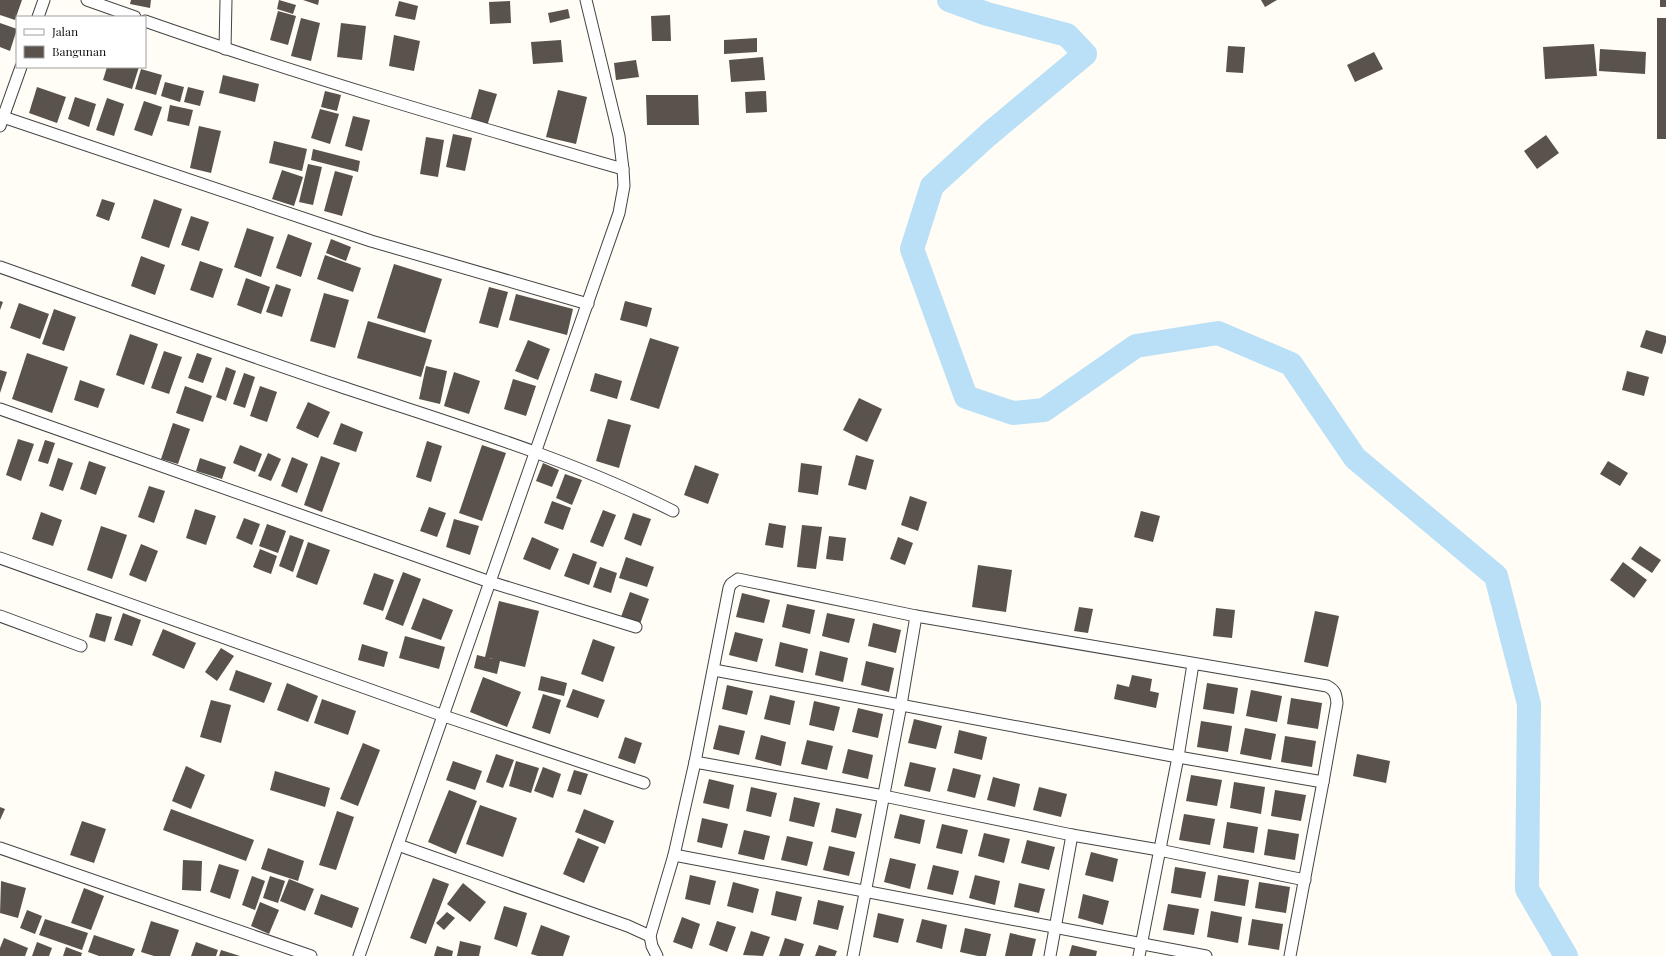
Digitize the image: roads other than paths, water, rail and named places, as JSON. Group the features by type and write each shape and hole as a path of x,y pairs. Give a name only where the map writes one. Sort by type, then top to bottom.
{"street":[{"path":"38,16 44,0"},
{"path":"87,0 132,16"},
{"path":"224,49 226,0"},
{"path":"359,956 444,716 535,451 588,304 618,213 624,186 619,136 586,0"},
{"path":"146,20 224,49 481,128 623,168"},
{"path":"21,68 2,121 371,241 588,304"},
{"path":"0,267 259,360 535,451 609,481 673,511"},
{"path":"0,409 490,582 636,627"},
{"path":"0,558 444,716 644,783"},
{"path":"657,956 652,946 650,936 674,855 714,670 729,588 731,584 738,580 916,616 1327,686 1332,689 1336,694 1336,703 1323,782 1290,956"},
{"path":"0,616 81,646"},
{"path":"852,956 884,796 916,616"},
{"path":"1139,956 1178,757 1194,664"},
{"path":"714,670 1178,757 1323,782"},
{"path":"695,762 884,796 1072,835 1159,850 1305,880"},
{"path":"1050,956 1072,835"},
{"path":"398,845 628,926 650,936"},
{"path":"0,848 311,956"},
{"path":"674,855 1206,956"}],"waterway":[{"path":"949,0 987,14 1067,35 1085,54 988,135 932,186 912,249 966,397 1013,413 1044,410 1136,346 1218,333 1291,364 1355,458 1496,576 1529,704 1527,889 1566,956"}]}
